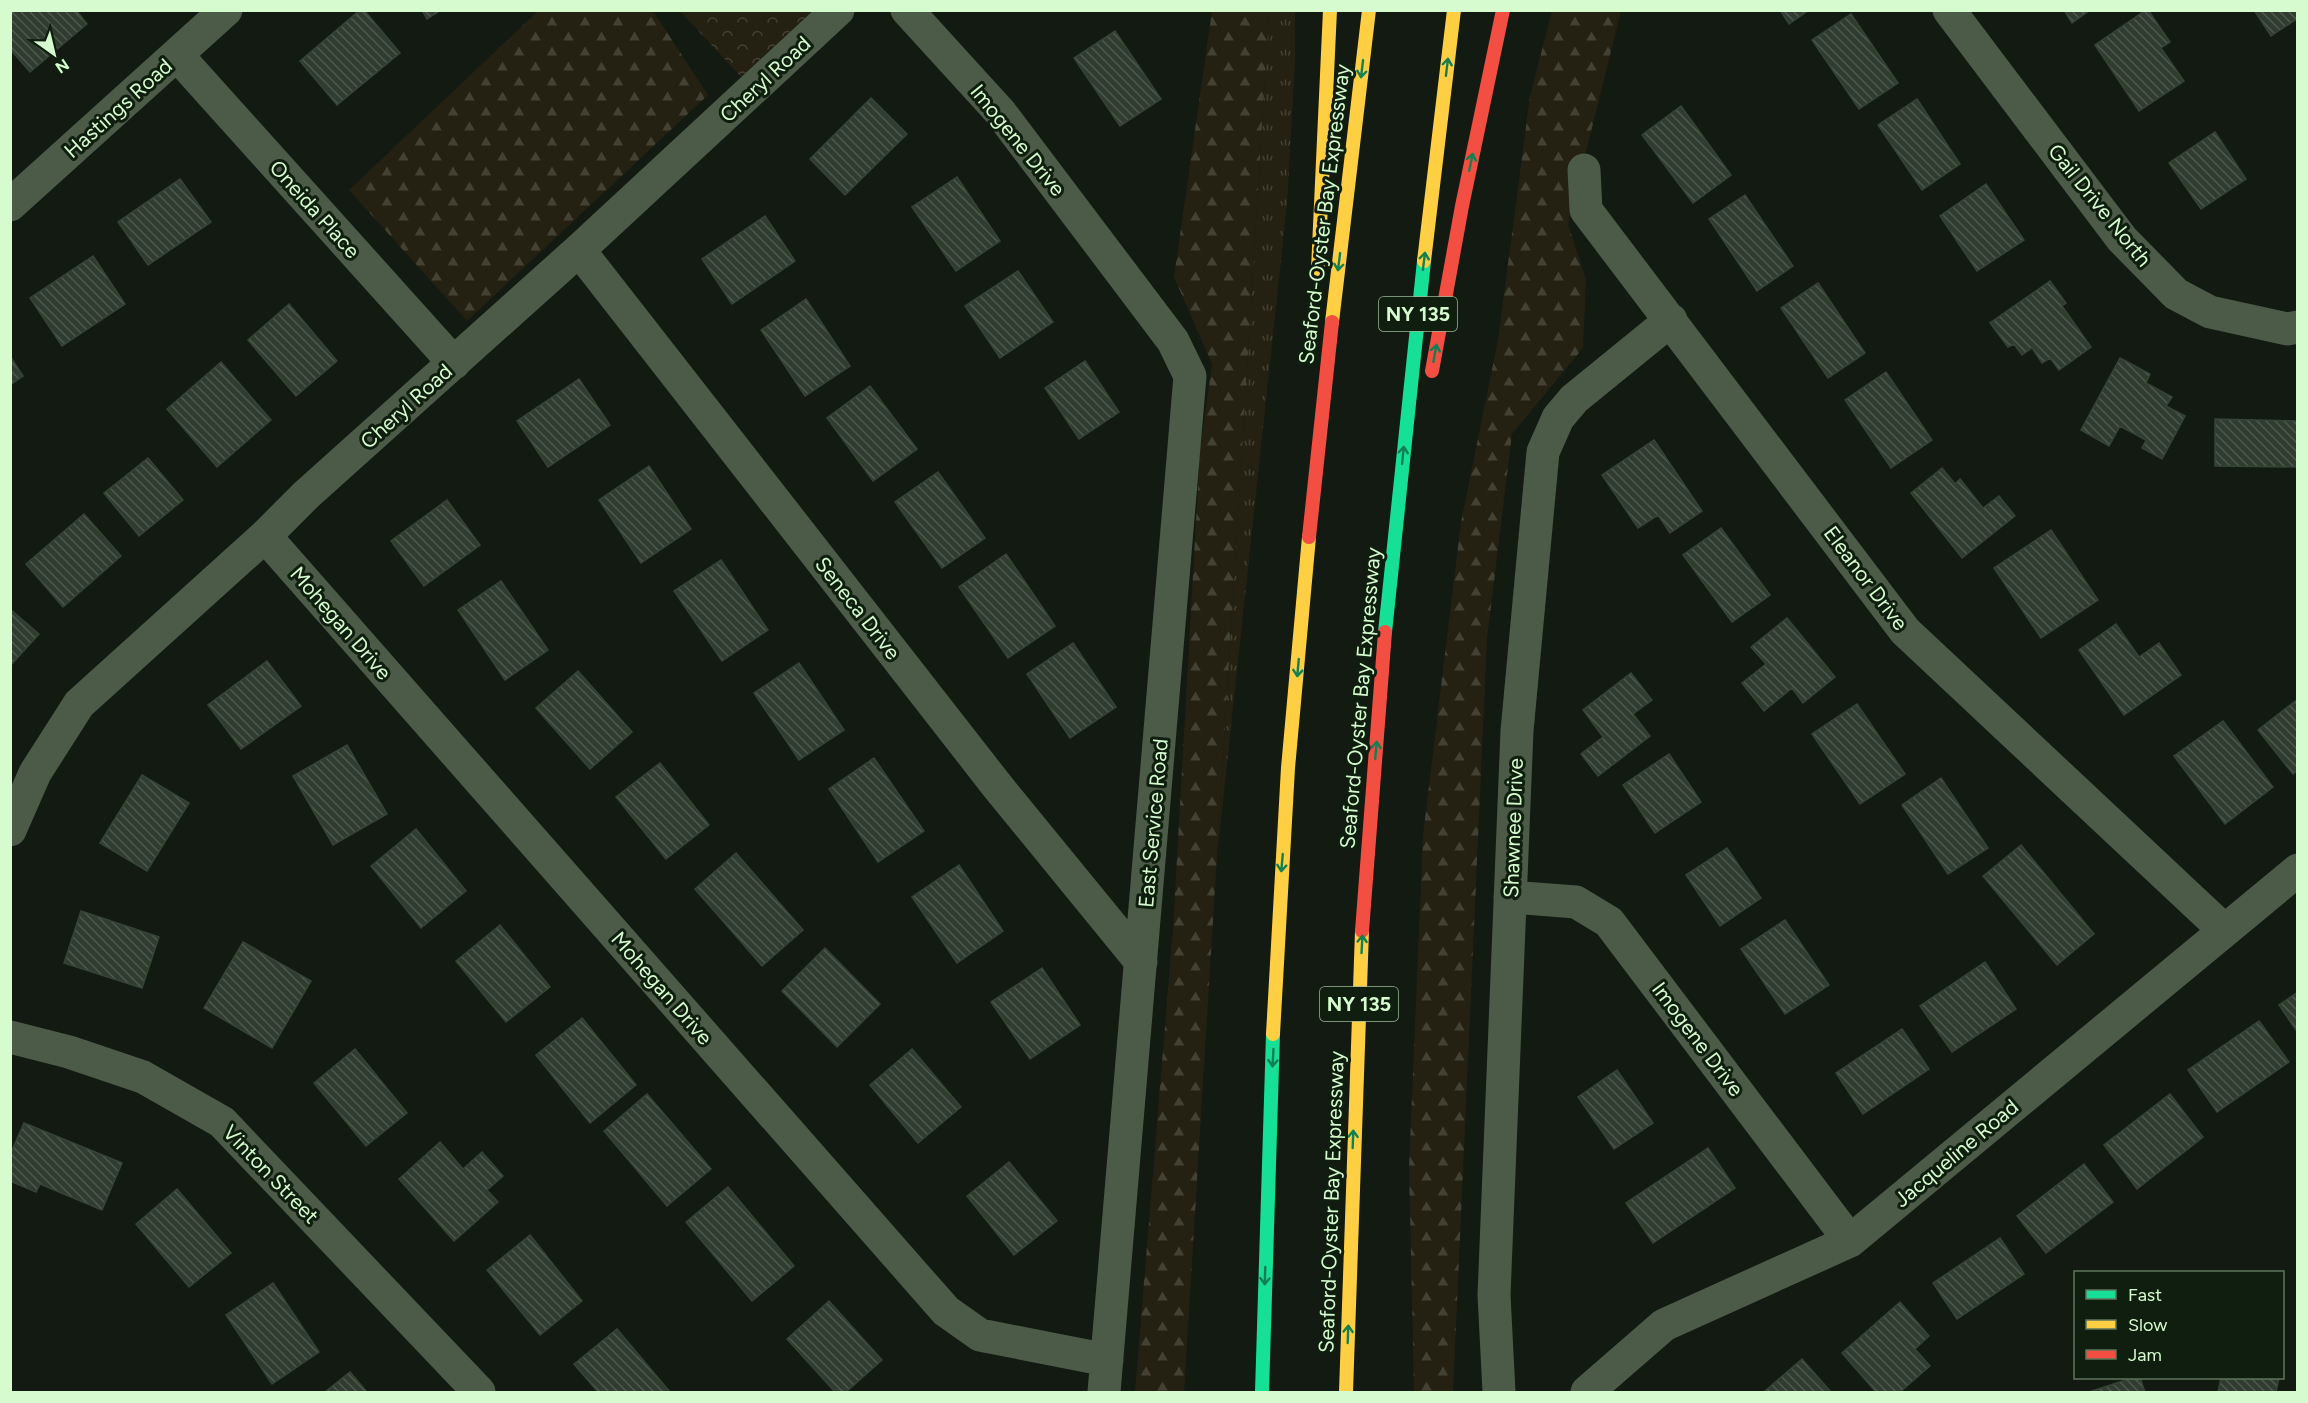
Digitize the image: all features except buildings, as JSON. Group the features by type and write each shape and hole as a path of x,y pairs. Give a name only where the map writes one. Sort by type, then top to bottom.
{"highway":[{"path":"1318,281 1330,10"},
{"name":"Seaford-Oyster Bay Expressway","path":"1262,1392 1269,1134 1281,875 1302,610 1369,10"},
{"name":"Seaford-Oyster Bay Expressway","path":"1346,1392 1353,1136 1365,880 1386,617 1412,363 1454,10"},
{"path":"1430,382 1462,206 1503,10"},
{"path":"1302,610 1314,363"},
{"path":"1386,617 1419,441"},
{"path":"1251,1285 1269,1134"}],"street":[{"name":"Hastings Road","path":"10,205 226,10"},
{"name":"Cheryl Road","path":"10,830 35,773 80,704 265,536 306,495 579,250 838,10"},
{"name":"Imogene Drive","path":"907,10 1000,111 1123,274"},
{"name":"Gail Drive North","path":"1949,10 2122,239 2176,294 2210,312 2287,329 2298,327"},
{"name":"Oneida Place","path":"177,55 454,363"},
{"name":"Eleanor Drive","path":"1584,170 1586,210 1905,631 2224,930"},
{"name":"Seneca Drive","path":"579,250 998,787 1141,962"},
{"name":"East Service Road","path":"1104,1392 1190,376 1173,341 1123,274"},
{"name":"Shawnee Drive","path":"1499,1392 1494,1295 1517,731 1543,452 1558,418 1574,399 1671,320"},
{"name":"Mohegan Drive","path":"265,536 946,1311 980,1335 1107,1360"},
{"name":"Jacqueline Road","path":"1587,1392 1664,1325 1850,1241 2298,870"},
{"name":"Imogene Drive","path":"1510,897 1576,902 1609,922 1850,1241"},
{"name":"Vinton Street","path":"10,1036 69,1052 143,1077 222,1122 479,1392"}],"green space":[{"path":"539,10 653,11 708,95 467,321 349,190"},
{"path":"680,11 813,11 741,77"},
{"path":"1212,11 1269,11 1184,1392 1135,1392 1173,928 1200,450 1212,364 1174,277"},
{"path":"1269,11 1295,11 1295,63 1287,205 1217,857"},
{"path":"1552,11 1621,11 1568,224 1586,280 1583,348 1512,434 1487,639 1453,1392 1414,1392 1409,1167 1423,835 1461,522 1498,340 1530,96"}],"traffic: fast":[{"path":"1385,632 1424,261"},
{"path":"1262,1392 1273,1034"}],"traffic: slow":[{"path":"1318,269 1330,10"},
{"path":"1332,322 1369,10"},
{"path":"1424,261 1454,10"},
{"path":"1273,1034 1288,768 1309,537"},
{"path":"1346,1392 1362,931"}],"traffic: jam":[{"path":"1432,371 1462,206 1503,10"},
{"path":"1309,537 1332,322"},
{"path":"1362,931 1385,632"}]}
